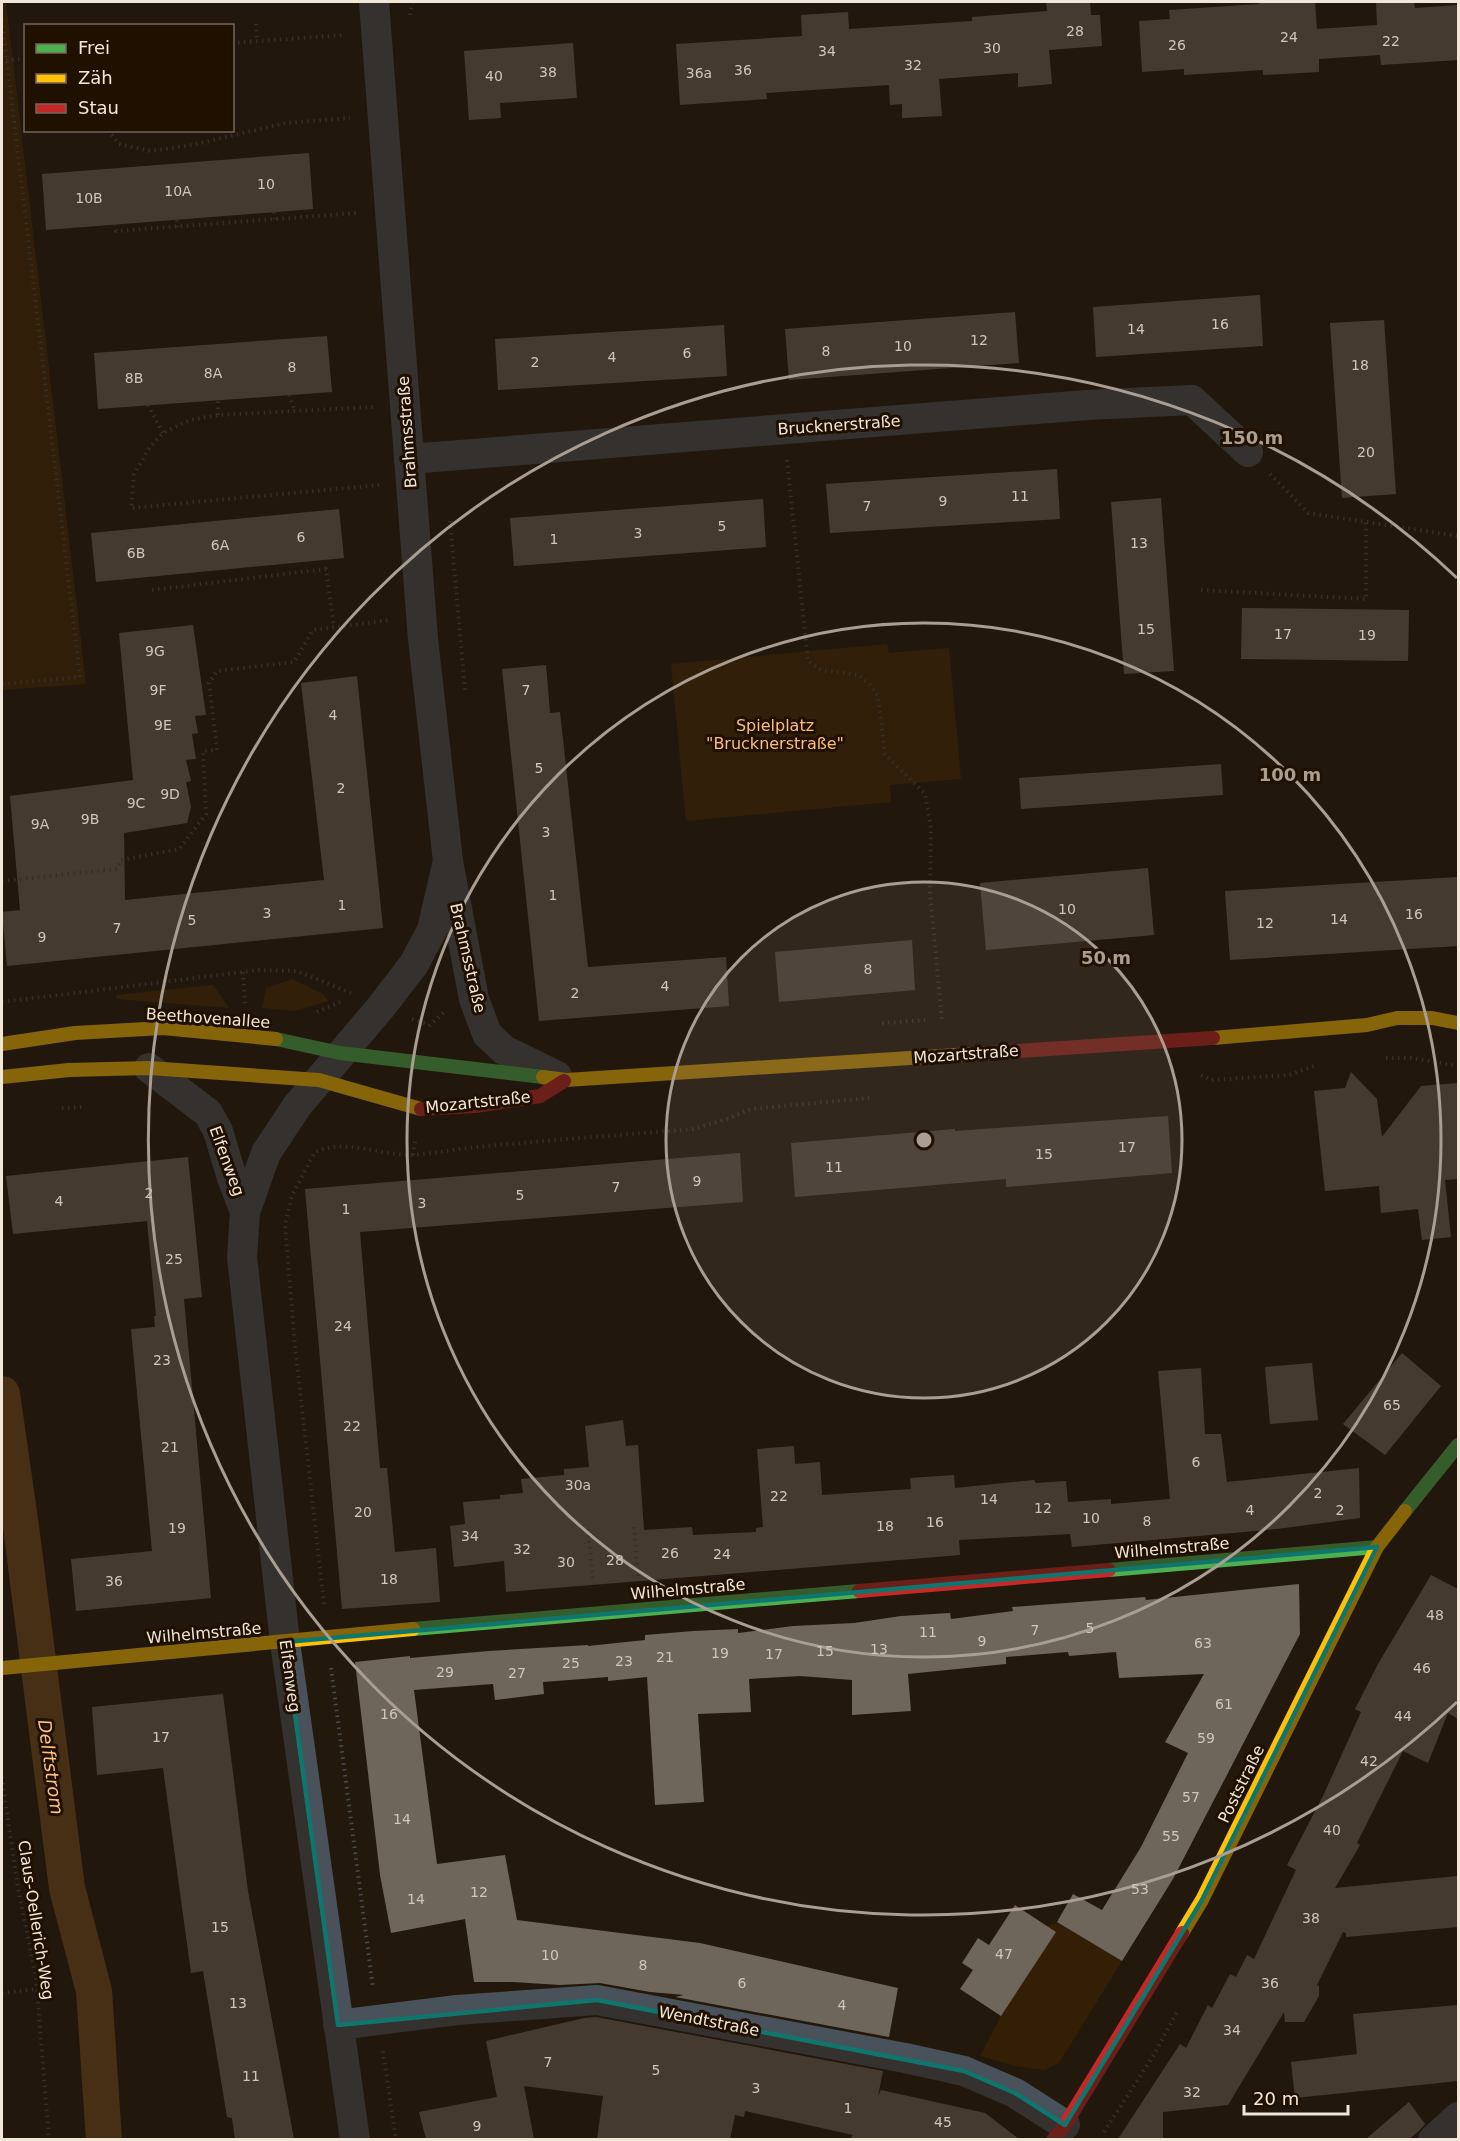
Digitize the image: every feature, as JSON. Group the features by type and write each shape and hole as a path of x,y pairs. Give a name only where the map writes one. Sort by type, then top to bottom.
{"street":[{"name":"Brahmsstraße","path":"374,2 423,639 448,861 474,999 487,1034 504,1050 566,1080"},
{"name":"Brucknerstraße","path":"409,459 1087,405 1192,399 1248,452"},
{"name":"Brahmsstraße","path":"319,1080 414,964 432,930 448,861"},
{"name":"Mozartstraße","path":"1367,1025 1396,1018 1440,1020"},
{"name":"Mozartstraße","path":"340,1053 566,1080 1235,1037 1440,1020"},
{"name":"Beethovenallee","path":"2,1044 75,1033 163,1028 277,1039 340,1053"},
{"path":"2,1077 69,1070 148,1068 319,1080"},
{"name":"Elfenweg","path":"148,1068 208,1113 218,1131 245,1212"},
{"name":"Mozartstraße","path":"319,1080 418,1109 475,1106 540,1096 566,1080"},
{"name":"Elfenweg","path":"319,1080 297,1106 266,1153 245,1212 242,1257 285,1642 355,2139"},
{"name":"Poststraße","path":"1059,2132 1202,1900 1377,1547 1458,1445"},
{"name":"Wilhelmstraße","path":"7,1667 285,1642 327,1636 1377,1547"},
{"name":"Wendtstraße","path":"338,2025 457,2010 597,2000 964,2071 1015,2093 1059,2132"},
{"path":"1433,2139 1458,2117"}],"path":[{"path":"2,20 80,677 2,684"},
{"path":"256,24 257,41"},
{"path":"234,43 344,35"},
{"path":"6,60 24,59"},
{"path":"110,132 119,144 150,151 192,145 286,123 350,118"},
{"path":"274,212 275,219"},
{"path":"115,224 116,231 357,213"},
{"path":"177,220 178,227"},
{"path":"289,395 295,411"},
{"path":"218,400 218,415"},
{"path":"148,405 163,433"},
{"name":"Brahmsstraße","path":"373,406 218,415 190,420 163,433 150,447 135,474 131,508 380,485"},
{"path":"783,429 808,661 821,670 859,675 870,685 878,696 885,754 925,794 931,829 930,893 942,1022"},
{"path":"1248,452 1308,513 1458,536"},
{"path":"1201,590 1365,599 1366,522"},
{"path":"152,590 326,569 334,627"},
{"path":"2,881 117,869 122,860 180,849 206,814 203,751 217,750 210,683 217,671 294,662 313,630 391,620"},
{"path":"2,1002 259,970 297,971 353,994"},
{"path":"243,972 246,1007"},
{"path":"1375,1058 1411,1058 1458,1066"},
{"path":"1194,1072 1211,1080 1220,1080 1289,1075 1319,1065"},
{"path":"315,1152 332,1146 345,1146 381,1153 413,1155 478,1147 693,1129 751,1109 876,1097"},
{"path":"61,1108 84,1107"},
{"path":"634,1527 640,1610"},
{"path":"588,1529 596,1613"},
{"name":"Claus-Oellerich-Weg","path":"2,1777 17,1883 36,1978 49,2139"},
{"path":"2,1993 37,1989"}],"highlighted area":[{"path":"1377,1547 1202,1900 1065,2125 1015,2093 964,2071 597,2000 338,2025 285,1642"}],"shaded area":[{"path":"1015,1905 1048,1926 1061,1924 1122,1961 1059,2063 1044,2070 1015,2066 980,2056 1001,2016 960,1989 972,1970 962,1963 989,1945"}],"green space":[{"path":"2,2 6,2 86,684 2,690"},
{"name":"Spielplatz \"Brucknerstraße\"","path":"887,644 889,653 949,648 961,779 890,785 891,802 686,821 671,664"},
{"path":"292,979 323,994 328,1001 295,1011 262,1008 266,988"},
{"path":"213,985 229,1008 117,999 116,995"}],"building":[{"path":"1046,2 1090,2 1091,15 1100,15 1102,46 1049,50 1052,84 1018,87 1018,73 939,79 942,116 902,118 902,104 890,105 889,85 766,93 767,99 680,105 676,44 802,36 801,15 848,12 849,29 972,21 972,17 1047,11"},
{"path":"1259,2 1315,2 1317,29 1377,25 1376,2 1414,2 1415,8 1458,5 1458,60 1381,65 1380,55 1319,59 1319,72 1263,75 1263,70 1184,75 1184,69 1142,72 1139,21 1170,19 1169,10 1259,4"},
{"path":"573,43 577,98 500,103 501,118 469,120 464,51"},
{"path":"309,153 313,209 46,230 42,174"},
{"path":"1260,295 1263,346 1096,357 1093,307"},
{"path":"1015,312 1019,363 789,380 785,329"},
{"path":"1384,320 1396,494 1342,498 1330,323"},
{"path":"724,325 727,376 498,390 495,339"},
{"path":"327,336 332,392 98,409 94,353"},
{"path":"1057,469 1060,519 830,533 826,484"},
{"path":"1161,498 1174,671 1124,674 1111,502"},
{"path":"763,499 766,547 514,566 510,518"},
{"path":"339,509 344,558 96,582 91,533"},
{"path":"1242,608 1409,610 1408,661 1241,659"},
{"path":"193,625 206,715 195,716 198,733 192,734 196,759 186,760 191,781 186,782 191,807 187,823 124,833 125,900 324,880 301,683 357,676 383,928 7,966 2,912 20,910 10,796 133,780 119,633"},
{"path":"546,665 550,713 560,712 588,967 726,957 729,1006 539,1021 502,669"},
{"path":"1221,764 1223,795 1021,809 1019,778"},
{"path":"1148,868 1154,935 986,950 980,883"},
{"path":"1458,877 1458,946 1230,960 1225,891"},
{"path":"912,940 915,990 779,1002 775,952"},
{"path":"1351,1072 1377,1099 1382,1137 1421,1086 1458,1083 1458,1179 1445,1180 1451,1237 1422,1240 1418,1209 1381,1213 1379,1186 1325,1191 1314,1091 1345,1088"},
{"path":"1168,1116 1172,1173 1006,1187 1006,1179 795,1197 791,1143 955,1129 955,1131"},
{"path":"740,1153 743,1202 360,1232 380,1468 387,1468 395,1552 436,1548 440,1602 342,1609 305,1189"},
{"path":"188,1157 202,1297 184,1299 211,1598 76,1611 71,1559 152,1551 131,1329 155,1327 154,1316 156,1316 147,1221 13,1234 6,1176"},
{"path":"1402,1353 1441,1386 1385,1455 1343,1424"},
{"path":"1312,1363 1318,1420 1270,1424 1265,1367"},
{"path":"1201,1368 1205,1434 1221,1434 1227,1482 1359,1468 1360,1518 1277,1529 1072,1547 1070,1534 959,1540 960,1555 506,1592 504,1561 454,1567 450,1526 465,1524 463,1502 500,1499 500,1495 523,1493 521,1479 564,1475 564,1469 589,1467 585,1426 623,1420 626,1446 638,1445 644,1530 692,1527 693,1535 756,1532 756,1528 763,1527 757,1449 794,1446 795,1464 820,1462 822,1495 911,1489 910,1478 954,1475 955,1488 1034,1480 1036,1483 1066,1481 1068,1502 1111,1499 1111,1504 1170,1499 1158,1371"},
{"path":"1431,1575 1458,1589 1458,1719 1448,1713 1428,1763 1403,1751 1357,1843 1360,1845 1335,1888 1458,1876 1458,1927 1346,1937 1346,1933 1343,1932 1317,1985 1319,1996 1304,2022 1285,2022 1284,2012 1228,2105 1163,2112 1163,2139 1118,2139 1180,2044 1186,2048 1208,2005 1212,2008 1230,1974 1236,1977 1247,1955 1254,1959 1296,1870 1287,1865 1323,1796 1361,1712 1355,1709 1378,1664"},
{"path":"1299,1584 1300,1634 1173,1879 1122,1961 1057,1922 1073,1894 1102,1910 1141,1847 1188,1753 1165,1742 1204,1674 1119,1678 1116,1652 1069,1656 1068,1652 1006,1657 1006,1664 908,1674 911,1711 852,1715 852,1680 800,1676 749,1679 751,1712 698,1714 704,1802 655,1805 647,1677 608,1681 608,1677 543,1682 544,1694 495,1700 493,1684 414,1690 437,1864 505,1855 517,1920 700,1943 898,1988 889,2037 675,1997 684,1995 650,1992 600,1983 560,1985 474,1982 465,1919 391,1933 380,1875 355,1662 410,1656 410,1658 588,1646 645,1640 645,1635 693,1631 738,1629 738,1633 793,1626 854,1623 901,1616 950,1613 951,1619 1013,1611 1012,1607 1145,1597 1146,1600"},
{"path":"223,1694 248,1891 294,2139 235,2139 232,2118 227,2117 203,1971 191,1973 163,1768 97,1775 92,1707"},
{"path":"1015,1905 1056,1932 1001,2016 960,1989 973,1970 962,1963 978,1938 989,1945"},
{"path":"1458,2005 1458,2081 1295,2098 1291,2062 1357,2054 1353,2014"},
{"path":"596,2017 883,2071 878,2096 881,2090 985,2113 1019,2139 850,2139 853,2135 745,2111 744,2117 735,2115 730,2139 597,2139 603,2096 524,2086 534,2139 426,2139 419,2112 497,2097 486,2041"},
{"path":"1409,2102 1425,2124 1419,2131 1409,2139 1366,2139"}],"waterway":[{"name":"Delftstrom","path":"2,1394 67,1888 94,1991 104,2140"}],"traffic: fast":[{"path":"276,1039 340,1053 543,1077"},
{"path":"1405,1511 1458,1445"},
{"path":"1109,1570 1377,1547"},
{"path":"413,1629 859,1591"}],"traffic: slow":[{"path":"1213,1038 1367,1025 1397,1018 1432,1018 1458,1023"},
{"path":"2,1044 75,1033 163,1028 276,1039"},
{"path":"543,1077 566,1080 988,1053"},
{"path":"2,1077 69,1070 149,1068 319,1080 421,1109"},
{"path":"1182,1933 1202,1900 1377,1547 1405,1511"},
{"path":"2,1668 413,1629"}],"traffic: jam":[{"path":"988,1053 1213,1038"},
{"path":"421,1109 475,1106 540,1096 564,1081"},
{"path":"859,1591 1109,1570"},
{"path":"1053,2140 1065,2125 1182,1933"}]}
